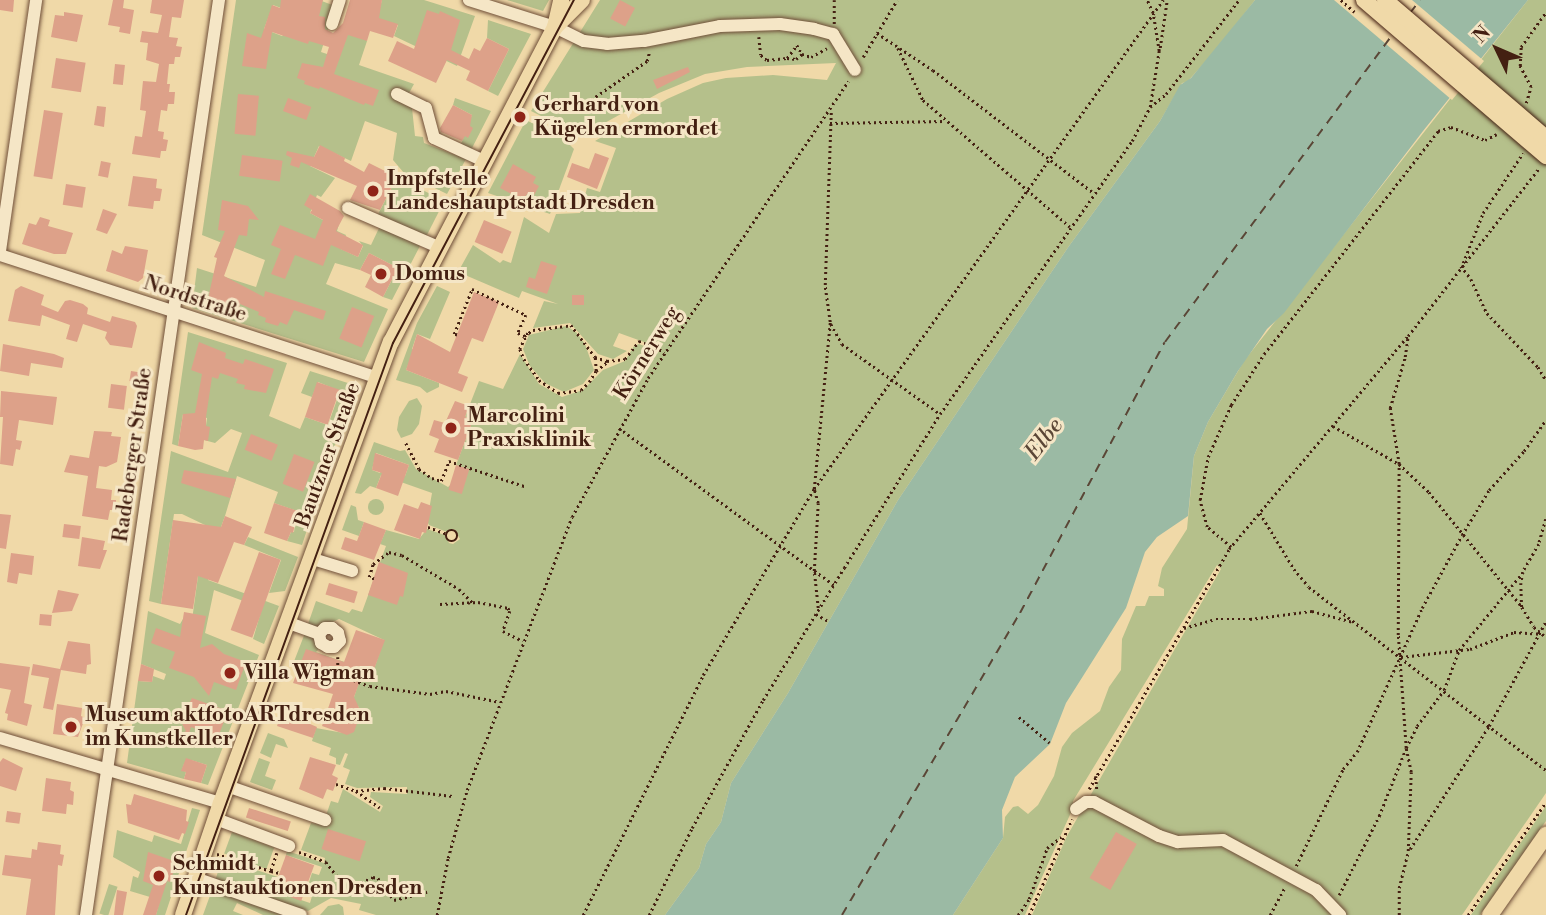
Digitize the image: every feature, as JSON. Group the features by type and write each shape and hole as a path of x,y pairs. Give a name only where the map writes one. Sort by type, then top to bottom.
{"main road":[{"name":"Bautzner Straße","path":"183,915 221,803 313,559 377,378 411,300 555,27 561,0"},
{"name":"Bautzner Straße","path":"555,27 582,0"},
{"path":"1364,0 1546,158"},
{"path":"1385,0 1546,138"},
{"path":"1490,915 1546,835"}],"street":[{"path":"0,253 36,0"},
{"name":"Radeberger Straße","path":"86,915 219,0"},
{"path":"332,24 340,0"},
{"path":"469,0 555,27 592,43 615,44 644,41 693,30 780,24 833,34 855,70"},
{"path":"555,27 570,0"},
{"path":"397,94 426,107 434,138 484,161"},
{"path":"348,208 438,247"},
{"name":"Nordstraße","path":"0,253 377,378"},
{"path":"313,559 352,571"},
{"path":"289,623 319,634 325,628 332,628 338,633 340,641 334,647"},
{"path":"0,738 221,803"},
{"path":"228,786 325,820"},
{"path":"1076,809 1086,802 1094,802 1159,836 1178,842 1223,840 1316,890 1336,911"},
{"path":"216,819 287,847"},
{"path":"195,878 301,915"}],"path":[{"path":"833,34 834,0"},
{"name":"Körnerweg","path":"437,915 456,827 500,702 572,517 619,428 664,352 831,109 897,0"},
{"path":"1147,0 1153,13 1159,51"},
{"path":"583,915 703,675 814,489 1153,13 1165,0"},
{"path":"649,915 692,828 817,612 940,414 1132,141 1150,107 1165,0"},
{"path":"1150,107 1166,94 1239,0"},
{"path":"1522,113 1531,87 1520,66 1521,47 1546,12"},
{"path":"758,24 761,55 767,60 796,58 802,54"},
{"path":"877,33 983,106 1095,193"},
{"path":"582,106 647,61 650,55 644,41"},
{"path":"787,58 797,45 802,54 811,57 823,48 841,48"},
{"path":"898,48 923,100 1071,227"},
{"path":"828,621 817,612 814,571 818,503 814,489 830,322 825,285 831,109"},
{"path":"830,123 945,121"},
{"path":"1231,547 1207,527 1200,500 1208,457 1231,405 1264,354 1438,131 1451,127 1485,140 1507,129"},
{"path":"1461,267 1483,213 1527,148"},
{"path":"1029,915 1076,809 1231,547 1408,336 1546,158"},
{"path":"1461,267 1471,279 1487,313 1538,367 1546,380"},
{"path":"457,335 454,334 472,289 526,315 518,333 524,336 570,325 577,329 595,357 596,371"},
{"path":"830,322 842,344 940,414"},
{"path":"528,333 520,349 524,359 548,388 558,393 581,390 607,361"},
{"path":"1399,915 1399,888 1408,851 1412,772 1406,748 1398,635 1399,464 1390,408 1408,336"},
{"path":"595,357 607,361 625,359 639,341 664,352"},
{"path":"1270,915 1292,876 1343,769 1357,752 1422,608 1462,535 1489,490 1524,451 1546,420"},
{"path":"1333,426 1399,464 1429,492 1509,589 1540,634"},
{"path":"619,428 834,585"},
{"path":"407,443 419,468 432,478 441,481 449,461 527,487"},
{"path":"1259,512 1301,578 1546,770"},
{"path":"1336,911 1417,726 1444,690 1460,650 1523,572 1539,544 1546,519"},
{"path":"428,527 447,534"},
{"path":"374,579 369,577 373,564 389,552 402,555 459,589 474,603"},
{"path":"1522,607 1523,572"},
{"path":"440,604 474,603 508,608 510,611 503,631 523,641"},
{"path":"1183,628 1216,619 1250,619 1312,611 1356,623"},
{"path":"1408,851 1489,726 1546,621"},
{"path":"1401,657 1460,650 1514,632 1546,637"},
{"path":"334,647 339,660 338,674 370,686 430,694 446,691 500,702"},
{"path":"1019,717 1050,743"},
{"path":"336,784 356,791 380,808"},
{"path":"356,791 384,788 453,796"},
{"path":"1468,915 1546,802"},
{"path":"1018,915 1029,899 1048,848 1064,835"},
{"path":"271,871 287,847 326,862 343,884 351,887 373,877 378,878 394,900 427,892"},
{"path":"205,851 279,873"}],"green space":[{"path":"236,0 284,0 281,8 273,5 264,29 282,36 319,0 335,6 321,52 339,58 347,24 367,41 359,65 414,84 403,104 412,108 415,136 423,137 424,143 466,159 447,194 404,173 393,160 397,133 365,121 351,161 319,146 310,166 335,178 321,197 317,195 310,213 332,225 339,224 337,231 346,235 341,249 358,257 363,246 359,241 371,245 380,226 421,244 392,300 383,297 398,268 369,253 360,270 335,263 326,284 388,309 364,362 192,308 197,268 256,287 265,260 202,235"},
{"path":"382,0 424,0 475,16 457,66 394,36 398,25 375,26"},
{"path":"507,0 549,0 543,11"},
{"path":"600,0 1255,0 1215,51 1187,82 1182,83 1160,121 1069,246 898,500 788,693 731,783 721,822 706,844 699,868 665,915 376,915 359,910 361,904 331,898 308,911 215,881 222,859 278,877 274,891 310,903 312,896 305,894 312,873 319,875 322,867 286,855 287,851 324,863 325,858 301,850 311,823 323,824 331,801 338,803 343,789 380,812 383,806 370,797 371,792 407,794 407,787 357,788 345,784 350,770 343,767 348,754 345,753 340,765 336,764 336,758 329,755 331,748 312,741 316,728 349,734 359,707 352,703 358,685 293,664 305,633 315,637 320,648 316,652 373,672 384,640 339,619 318,629 308,624 316,601 349,613 352,609 362,612 386,546 380,544 386,530 419,539 427,529 445,535 449,543 453,544 460,539 454,529 447,532 429,525 427,521 432,493 381,475 376,488 370,486 361,494 355,493 374,442 400,451 405,450 416,469 448,487 469,470 456,465 473,420 465,417 479,381 503,389 520,354 539,384 562,397 583,390 603,370 625,361 634,346 639,344 652,349 655,346 619,333 613,346 627,351 613,359 598,354 570,323 533,328 544,301 558,304 522,291 519,298 458,272 473,245 500,263 503,260 511,263 524,217 549,233 556,214 580,213 587,188 600,192 616,148 595,141 667,99 703,83 726,78 773,75 827,80 836,63 747,67 705,74 659,93 581,136 531,111","holes":["376,453 409,465 405,476 382,468 380,473 372,470"]},
{"path":"1528,0 1546,0 1546,793 1462,915 1032,915 1067,836 1221,569 1217,565 1073,801 1073,808 1025,915 953,915 1003,838 1005,817 1013,807 1018,806 1028,814 1038,805 1054,776 1062,747 1072,733 1100,711 1109,687 1121,670 1122,639 1136,606 1145,606 1149,596 1164,596 1164,589 1158,586 1162,568 1187,529 1194,456 1208,422 1244,361"},
{"path":"488,20 531,34 498,96 488,91 509,49 487,38"},
{"path":"455,98 491,111 471,150 461,144 472,115 453,105"},
{"path":"526,120 564,139 574,149 550,214 488,193"},
{"path":"397,177 444,201 424,241 377,217"},
{"path":"437,286 450,292 430,339 417,334 412,349 452,365 410,360 406,370 439,383 439,387 427,393 420,387 396,380 417,323"},
{"path":"566,326 576,332 585,344 594,370 583,384 564,392 545,383 530,366 523,349 529,335"},
{"path":"188,332 287,363 269,416 300,429 305,417 328,425 340,391 318,382 312,397 301,393 310,371 351,384 354,388 302,545 287,541 291,532 294,532 297,511 274,503 278,492 237,476 221,527 216,528 218,550 208,580 279,606 264,644 253,639 262,608 214,590 205,633 259,655 208,785 201,783 207,765 191,760 184,764 184,779 127,763 138,681 152,682 153,676 164,680 166,674 141,664 148,611 180,624 183,619 192,620 205,525 182,514 174,514 161,604 149,601 171,451 228,472 242,433 231,429 215,443 204,440 207,418 183,414 178,446 172,444"},
{"path":"417,398 422,406 419,424 412,434 401,438 397,430 399,417 409,401"},
{"path":"373,499 379,499 384,507 382,513 373,515 368,510 368,504"},
{"path":"351,505 356,507 358,520 364,522 359,536 342,530"},
{"path":"248,537 298,557 285,591 269,593 281,560 244,545"},
{"path":"268,733 284,739 288,748 276,744 271,758 260,753"},
{"path":"259,758 270,762 265,776 276,780 272,790 250,782"},
{"path":"1546,806 1546,821 1480,915 1471,915"},
{"path":"192,808 200,810 165,915 156,915 160,900 130,891 133,876 138,878 140,872 113,857 117,830 152,842 154,835 181,844"},
{"path":"232,832 274,847 266,869 224,854"},
{"path":"109,884 118,887 108,915 99,913"},
{"path":"212,890 287,915 263,915 237,903 233,911 243,915 203,915"},
{"path":"339,904 343,907 344,915 320,915 328,906"}],"water":[{"name":"Elbe","path":"1255,0 1528,0 1423,131 1284,313 1267,329 1238,371 1208,422 1194,456 1188,516 1157,537 1145,552 1126,608 1066,703 1050,744 1015,777 1002,810 1003,838 953,915 665,915 699,868 706,844 721,822 731,783 788,693 898,500 1069,246 1160,121 1180,85 1191,78"}],"pier":[{"path":"1334,0 1412,0 1484,61 1452,100"}],"building":[{"path":"0,0 14,0 13,12 0,10"},
{"path":"113,0 124,0 123,8 134,10 130,34 119,32 120,27 108,25"},
{"path":"152,0 184,0 181,18 172,17 169,37 178,38 176,46 182,47 180,57 175,57 174,64 169,64 167,84 170,84 169,92 175,92 174,104 168,104 167,111 161,110 158,131 164,132 163,139 168,140 166,151 161,151 160,158 132,154 135,136 142,137 146,111 140,110 143,81 156,82 159,64 146,60 148,43 140,42 142,31 158,33 162,15 150,13"},
{"path":"281,0 323,0 319,16 325,17 325,29 333,33 343,23 350,0 382,0 379,18 398,24 393,38 370,31 367,41 348,35 334,74 379,90 373,106 304,84 305,81 297,78 302,63 323,67 329,47 309,41 308,44 272,32 266,69 242,66 247,33 261,38 272,5 280,8"},
{"path":"620,0 635,8 625,27 610,19"},
{"path":"427,10 439,14 440,11 460,20 451,50 469,59 474,48 480,51 487,38 509,49 488,91 466,80 470,71 447,60 436,83 388,61 397,41 414,49"},
{"path":"64,12 83,15 77,42 51,37 55,15 64,16"},
{"path":"56,58 86,63 81,92 51,88"},
{"path":"115,64 125,65 123,85 113,84"},
{"path":"688,67 690,72 657,89 653,80"},
{"path":"238,94 259,96 255,136 235,134"},
{"path":"288,98 311,107 306,120 283,111"},
{"path":"453,105 472,115 470,126 473,128 468,138 465,136 462,141 441,132 440,128"},
{"path":"97,106 106,107 104,127 94,125"},
{"path":"44,110 63,113 52,179 34,176"},
{"path":"320,145 364,172 369,163 397,177 380,210 350,200 357,186 301,162 299,168 290,165 292,158 286,155 287,151 314,157"},
{"path":"595,153 609,158 597,189 567,177 572,163 589,169"},
{"path":"242,155 283,161 280,182 239,176"},
{"path":"101,161 111,163 108,178 98,176"},
{"path":"513,164 536,177 533,183 539,186 533,197 527,194 523,200 500,188"},
{"path":"133,176 157,179 156,188 162,189 160,201 154,201 153,209 128,206"},
{"path":"66,184 86,187 82,208 63,205"},
{"path":"310,194 344,216 336,231 363,245 358,257 331,245 323,266 295,255 285,279 271,274 281,249 271,245 280,225 315,239 323,220 310,213 312,210 304,205"},
{"path":"222,200 248,206 259,220 249,219 247,236 239,235 224,276 264,297 265,291 326,311 323,320 294,310 287,325 280,322 278,326 265,322 266,318 258,315 259,312 240,304 238,313 207,303 217,258 214,257 225,231 218,230"},
{"path":"103,209 117,214 107,234 96,230"},
{"path":"40,217 50,220 48,226 73,233 66,254 54,254 22,244 29,223 36,225"},
{"path":"484,220 512,232 502,254 475,242"},
{"path":"125,246 148,250 143,278 138,282 106,271 112,250 122,254"},
{"name":"Domus","path":"369,253 398,268 383,297 365,287 371,275 360,270"},
{"path":"541,261 557,266 547,294 526,287 529,277 535,279"},
{"path":"21,286 44,295 41,305 58,312 65,301 70,300 88,308 87,314 110,322 112,316 135,322 137,326 132,348 110,345 105,338 107,332 83,324 77,342 66,339 70,325 42,315 40,326 8,321 15,290"},
{"path":"474,292 499,302 483,342 472,338 458,373 468,377 462,392 406,370 417,334 450,352"},
{"path":"572,295 584,295 584,305 572,305"},
{"path":"352,307 374,316 362,348 339,339"},
{"path":"199,342 226,353 225,358 243,364 245,359 274,369 266,393 244,389 245,385 236,383 238,379 220,373 218,379 212,377 206,417 206,426 210,427 208,441 204,440 203,449 195,450 178,446 183,414 195,413 202,374 191,370"},
{"path":"3,344 64,358 62,368 31,363 29,376 0,371"},
{"path":"131,371 144,373 142,383 129,381"},
{"path":"317,382 340,390 328,425 305,417"},
{"path":"111,384 127,386 124,410 108,408"},
{"path":"1,391 57,397 53,425 19,420 16,440 22,441 20,450 16,449 13,466 0,464 3,417 0,417"},
{"name":"Marcolini Praxisklinik","path":"455,401 469,406 465,417 473,420 458,460 434,452 439,439 429,435 434,420 445,423"},
{"path":"94,431 112,432 111,436 121,437 117,462 106,467 99,466 96,488 112,490 111,500 116,500 115,510 110,510 108,520 82,516 88,476 64,472 70,455 89,458"},
{"path":"251,434 278,445 272,461 245,450"},
{"path":"375,453 409,465 398,496 376,488 382,473 372,470"},
{"path":"294,454 315,462 303,492 283,484"},
{"path":"456,465 469,469 462,494 448,490"},
{"path":"184,470 236,479 230,498 181,483"},
{"path":"421,502 432,506 426,533 422,532 420,539 394,530 404,504 418,509"},
{"path":"274,503 298,511 293,533 291,532 287,541 264,533"},
{"path":"0,514 11,515 6,549 0,548"},
{"path":"225,516 252,527 244,545 234,542 218,583 198,576 193,609 161,604 173,520 221,527"},
{"path":"364,522 386,530 374,560 341,549 345,537 357,541"},
{"path":"64,524 81,526 79,539 62,537"},
{"path":"82,537 105,541 103,550 107,550 100,569 78,566"},
{"path":"259,552 281,560 252,638 231,630"},
{"path":"11,553 34,556 32,575 19,573 17,584 7,582"},
{"path":"379,562 408,573 403,597 400,596 397,605 368,595"},
{"path":"329,583 358,592 354,603 325,594"},
{"path":"58,590 79,594 72,611 52,613"},
{"path":"184,612 206,616 200,648 212,644 224,654 246,662 236,690 214,682 209,696 194,677 169,668 175,652 151,643 156,628 180,637"},
{"path":"40,614 52,615 51,626 39,625"},
{"path":"356,630 385,640 373,672 364,670 354,697 361,712 354,732 347,735 322,726 333,694 293,683 306,649 344,662"},
{"path":"68,641 90,644 91,664 87,665 86,674 61,670 53,710 43,708 49,678 31,675 33,664 60,669"},
{"path":"0,663 30,667 24,703 32,705 27,726 7,720 8,714 5,713 11,690 0,688"},
{"path":"141,664 154,669 152,682 138,681"},
{"path":"192,698 228,711 218,737 191,727 185,746 169,741 186,731 180,720"},
{"path":"57,704 82,708 81,716 85,718 78,737 53,734"},
{"path":"282,712 317,727 313,738 277,726"},
{"path":"310,757 336,765 332,775 338,778 333,791 327,789 323,799 299,789"},
{"path":"3,758 23,768 16,791 0,786 0,762"},
{"path":"186,758 207,765 201,783 184,779 186,772 181,771"},
{"path":"46,778 71,782 70,790 74,792 73,805 67,804 66,814 42,811"},
{"path":"134,794 187,810 186,821 189,822 185,834 182,833 179,840 128,823 126,804 131,805"},
{"path":"249,808 291,822 288,831 246,818"},
{"path":"7,811 21,813 19,824 5,822"},
{"path":"328,829 366,841 360,861 322,849"},
{"path":"1116,832 1137,844 1110,890 1090,878"},
{"path":"38,842 61,845 60,854 64,855 62,866 58,865 55,915 26,915 31,879 2,875 5,855 31,858 32,849 37,850"},
{"name":"Schmidt Kunstauktionen Dresden","path":"148,852 174,861 170,882 167,881 156,915 143,915 153,885 143,881"},
{"path":"286,855 314,865 301,901 273,891"},
{"path":"117,890 127,892 123,915 114,915"}],"ferry route":[{"path":"1410,13 1420,0"},
{"path":"842,915 1020,613 1165,342 1393,34"}],"tram line":[{"path":"186,915 393,343 574,0"}],"place":[{"name":"Gerhard von Kügelen ermordet","path":"520,117"},
{"name":"Impfstelle Landeshauptstadt Dresden","path":"373,191"},
{"name":"Domus","path":"381,274"},
{"name":"Marcolini Praxisklinik","path":"451,428"},
{"name":"Villa Wigman","path":"230,673"},
{"name":"Museum aktfotoARTdresden im Kunstkeller","path":"71,727"},
{"name":"Schmidt Kunstauktionen Dresden","path":"159,876"}]}
